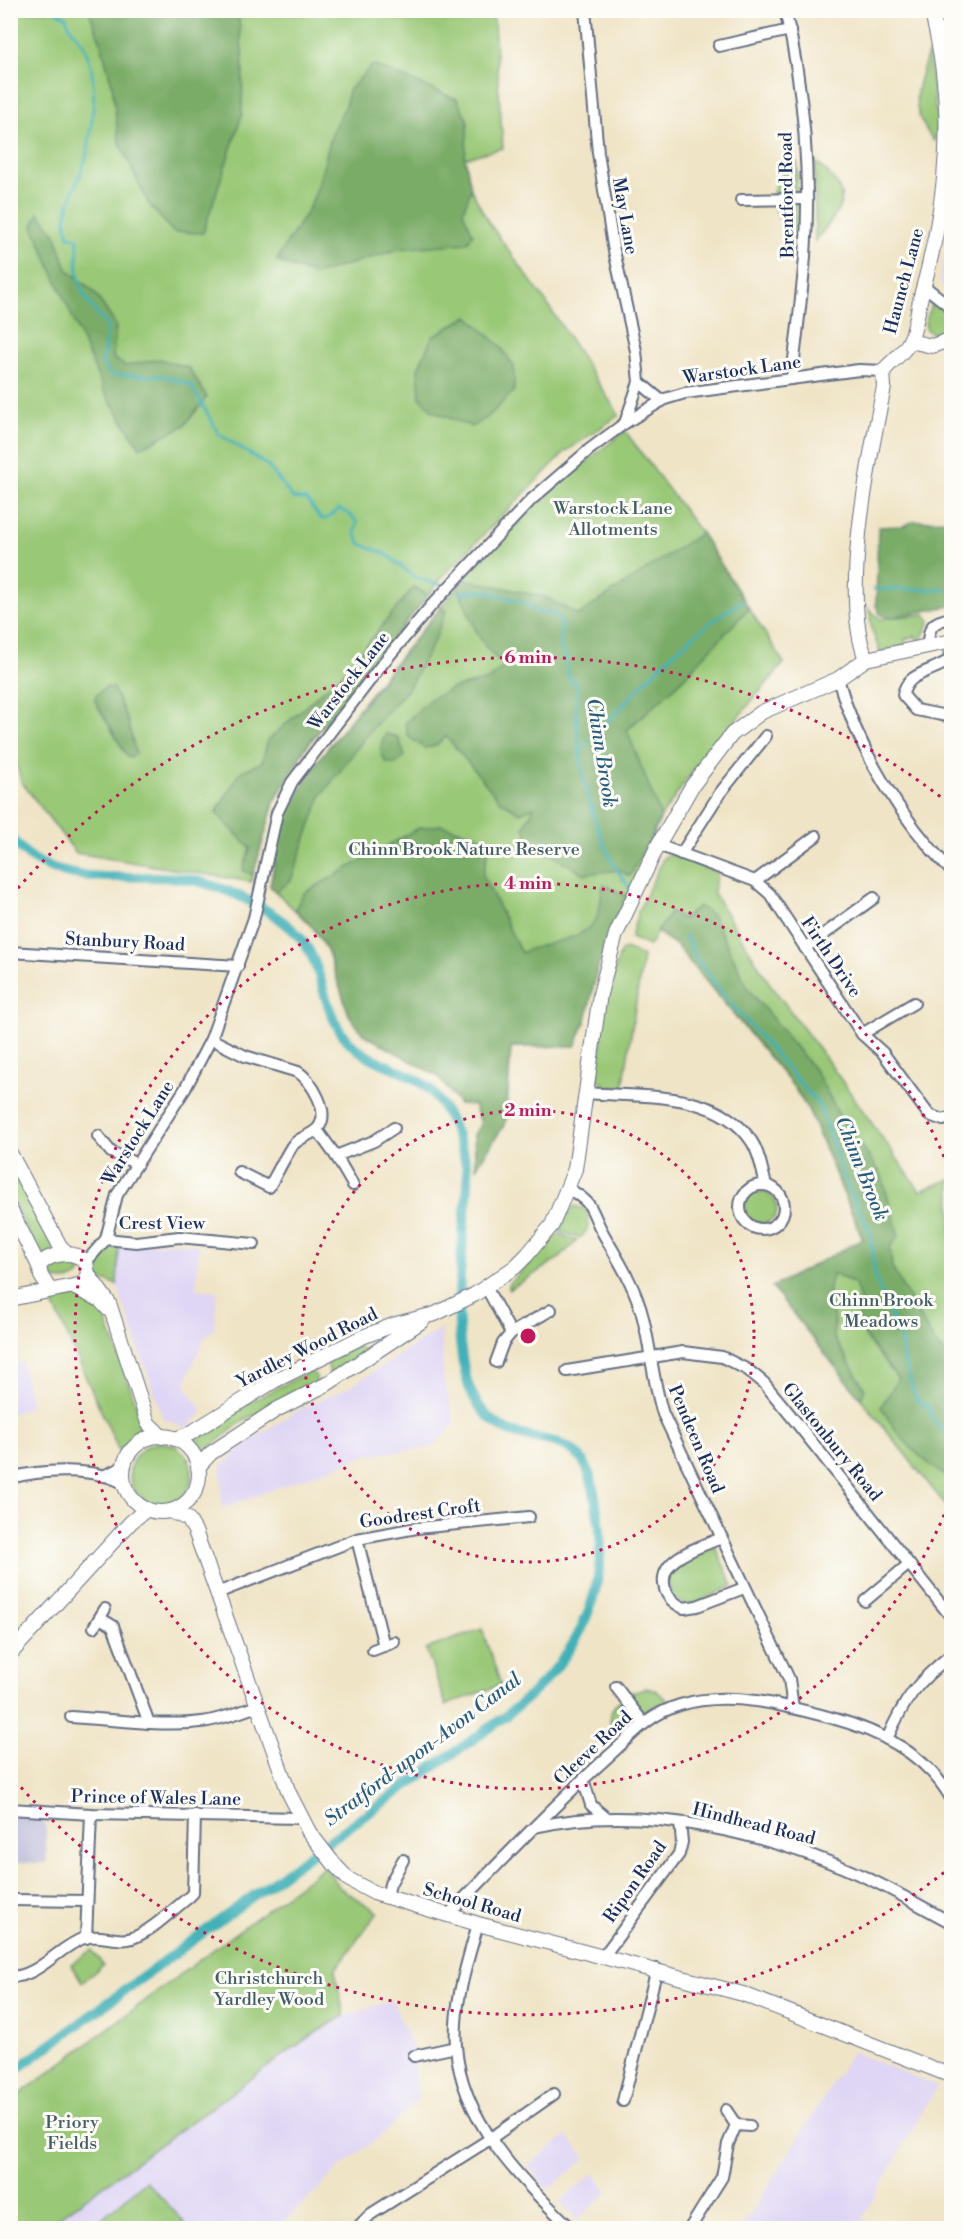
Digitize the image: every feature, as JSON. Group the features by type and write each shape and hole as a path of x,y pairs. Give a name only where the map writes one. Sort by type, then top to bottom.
{"street":[{"name":"May Lane","path":"585,10 598,153 613,246 636,351 639,382 625,423"},
{"name":"Brentford Road","path":"785,10 790,30 802,118 805,199 805,256 792,379"},
{"name":"Haunch Lane","path":"883,371 910,341 935,246 943,196 950,117 941,55 931,10"},
{"path":"719,46 790,30"},
{"path":"741,200 805,199"},
{"path":"924,286 951,308"},
{"path":"910,341 932,346 951,339"},
{"name":"Warstock Lane","path":"87,1268 106,1239 117,1195 185,1089 211,1039 254,918 277,813 292,782 383,663 431,606 531,500 590,449 625,423 662,401 685,393 859,370 883,371"},
{"path":"866,659 860,640 857,615 859,545 884,387 883,371"},
{"path":"639,382 662,401"},
{"path":"928,646 931,626 934,622 951,618"},
{"path":"951,641 949,660 938,669 924,672 910,680 905,686 903,695 916,710 951,717"},
{"name":"Yardley Wood Road","path":"198,1467 211,1453 276,1410 327,1384 432,1315 486,1287 515,1267 539,1241 552,1225 568,1190 581,1142 585,1093 600,994 616,934 658,845 692,786 732,734 762,712 838,679 866,659 951,641"},
{"path":"838,679 857,730 878,773 912,825 951,872"},
{"path":"681,854 720,793 766,736"},
{"path":"755,881 816,836"},
{"name":"Firth Drive","path":"658,845 755,881 770,894 862,1034 883,1053 929,1114 943,1120 951,1117"},
{"path":"805,948 874,898"},
{"name":"Stanbury Road","path":"10,952 238,966"},
{"path":"862,1034 914,1003"},
{"path":"211,1039 245,1056 266,1060 305,1077 322,1111 323,1122 317,1130 294,1144 269,1187 239,1172"},
{"path":"585,1093 687,1101 717,1112 740,1126 752,1142 766,1185 778,1192 782,1198 783,1212 776,1223 756,1228 744,1220 741,1213 742,1198 752,1187 766,1185"},
{"path":"336,1155 374,1141 394,1128"},
{"path":"317,1130 336,1155 353,1185"},
{"path":"98,1136 111,1152 137,1164"},
{"path":"10,1153 60,1246 68,1254"},
{"name":"Pendeen Road","path":"568,1190 588,1200 600,1229 624,1270 643,1319 649,1356 663,1413 789,1679 793,1708"},
{"path":"10,1209 50,1290"},
{"name":"Crest View","path":"106,1239 136,1242 179,1237 254,1244"},
{"path":"28,1295 40,1271 53,1256 68,1254 79,1256 109,1303 148,1423 144,1441"},
{"path":"10,1299 50,1290 75,1288 83,1284 87,1268"},
{"path":"486,1287 512,1333"},
{"path":"75,1288 100,1300 113,1316"},
{"path":"496,1362 503,1343 512,1333 551,1311"},
{"name":"Yardley Wood Road","path":"169,1438 189,1434 274,1381 362,1337 396,1324 432,1315"},
{"path":"362,1337 371,1355"},
{"name":"Glastonbury Road","path":"567,1371 683,1352 703,1353 722,1358 748,1370 764,1383 796,1422 951,1618"},
{"path":"313,1362 323,1372 327,1384"},
{"path":"148,1423 192,1452 198,1467 199,1479 195,1493 183,1506 170,1511 147,1509 132,1498 125,1484 124,1466 132,1450 144,1441 169,1438"},
{"path":"103,1476 124,1466"},
{"path":"10,1478 45,1473 103,1476 125,1484"},
{"name":"School Road","path":"195,1493 195,1531"},
{"path":"131,1522 132,1498"},
{"path":"10,1654 131,1522 147,1509"},
{"name":"School Road","path":"170,1511 188,1519 195,1531 257,1707 289,1793 301,1818 309,1832 348,1879 387,1897 478,1924 742,1994 951,2076"},
{"name":"Goodrest Croft","path":"217,1593 357,1539 417,1528 529,1517"},
{"path":"721,1538 680,1556 668,1565 663,1582 666,1594 684,1608 744,1588"},
{"path":"357,1539 384,1646"},
{"path":"865,1601 909,1564"},
{"path":"100,1618 113,1626 149,1723"},
{"path":"887,1739 900,1708 921,1679 951,1654"},
{"path":"616,1687 644,1722"},
{"name":"Cleeve Road","path":"449,1914 534,1827 644,1722 677,1706 706,1701 746,1701 793,1708 843,1721 887,1739 919,1757 940,1780 951,1800"},
{"path":"71,1717 196,1725 215,1722 257,1707"},
{"path":"583,1779 591,1805 604,1816"},
{"name":"Prince of Wales Lane","path":"10,1809 91,1814 301,1818"},
{"path":"86,1938 91,1814"},
{"path":"10,1977 19,1977 35,1969 68,1946 86,1938 133,1938 188,1898 193,1893 195,1815"},
{"name":"Hindhead Road","path":"534,1827 569,1819 604,1816 680,1823 806,1852 870,1879 951,1923"},
{"name":"Ripon Road","path":"603,1957 679,1854 682,1842 680,1823"},
{"path":"387,1897 390,1884 403,1860"},
{"path":"12,1900 87,1901"},
{"path":"478,1924 458,2010 456,2046 468,2097 490,2139 565,2226"},
{"path":"623,2100 657,1970"},
{"path":"414,2056 456,2046"},
{"path":"357,2229 370,2214 490,2139 554,2094"},
{"path":"726,2110 736,2125"},
{"path":"736,2125 750,2126"},
{"path":"690,2229 722,2177 728,2144 736,2125"}],"shaded area":[{"path":"951,227 951,294 939,281"},
{"path":"171,1243 199,1245 196,1289 217,1291 214,1330 206,1335 186,1380 186,1387 203,1412 186,1428 163,1418 117,1285 119,1245"},
{"path":"441,1328 443,1378 455,1424 432,1448 368,1455 222,1508 221,1467 247,1443 298,1410 348,1388"},
{"path":"22,1362 31,1406 11,1414 11,1365"},
{"path":"10,1813 45,1815 47,1863 11,1863"},
{"path":"392,2000 412,2047 418,2099 385,2132 340,2167 278,2228 44,2228 309,2037 344,2016"},
{"path":"852,2052 937,2086 862,2219 875,2228 742,2228"},
{"path":"567,2136 586,2158 547,2190 528,2165"},
{"path":"594,2173 608,2192 577,2220 560,2202"}],"green space":[{"path":"10,11 493,11 503,148 465,158 471,189 489,223 546,302 619,415 564,453 444,575 305,749 274,802 251,882 76,853 22,783 11,748"},
{"path":"89,11 238,11 243,59 242,115 203,233 173,232 148,203 119,141 112,85 100,40"},
{"path":"928,53 938,128 934,141 920,118 916,99"},
{"path":"373,65 457,99 468,121 465,158 471,189 463,212 473,234 467,243 399,249 315,275 277,261 315,194 332,134 346,104 348,91"},
{"path":"815,161 836,183 841,200 839,209 815,241"},
{"path":"797,162 797,234 776,212 773,198 778,179"},
{"path":"39,213 55,233 67,269 94,292 116,325 113,358 125,366 159,359 189,368 207,397 185,425 140,448 104,391 33,226"},
{"path":"933,299 951,315 951,327 933,334 927,330 925,323"},
{"path":"468,316 500,346 514,366 514,391 487,418 472,427 433,411 420,397 418,369 432,337"},
{"name":"Chinn Brook Nature Reserve","path":"625,431 701,533 784,663 695,768 661,817 597,969 586,1020 575,1046 511,1047 506,1122 476,1168 474,1135 481,1123 474,1105 459,1104 438,1076 363,1034 349,1015 328,952 315,930 270,886 283,819 317,762 464,579 539,499"},
{"path":"951,520 951,606 888,618 880,614 876,605 878,527 902,526 915,521"},
{"path":"701,533 749,608 679,683 627,730 661,817 630,876 619,870 584,874 530,842 524,827 534,807 520,813 499,800 446,736 435,746 424,748 408,736 405,723 430,699 453,688 489,680 505,665 488,650 476,630 458,587 464,579 545,597 578,615"},
{"path":"414,587 428,595 304,749 274,802 253,875 243,870 250,848 216,813 240,772 262,762 268,740 343,673"},
{"path":"441,607 446,611 435,639 408,689 370,731 321,796 291,880 276,892 270,886 283,819 317,762"},
{"path":"869,609 880,619 925,614 930,621 921,640 918,641 915,636 905,639 906,645 880,652 872,630"},
{"path":"106,687 113,688 127,719 136,754 128,758 95,701 96,695"},
{"path":"386,734 398,737 405,756 396,764 386,762 382,755 381,745"},
{"path":"441,825 479,836 489,847 483,875 521,953 570,938 588,928 597,918 604,884 628,897 597,969 586,1020 575,1046 511,1047 506,1122 476,1168 474,1135 481,1123 474,1105 459,1104 438,1076 363,1034 349,1015 328,952 315,930 295,909 304,893 419,828"},
{"name":"Chinn Brook Meadows","path":"671,854 718,873 713,892 768,981 920,1191 951,1179 951,1512 772,1287 863,1240 809,1111 793,1086 676,945 657,932 649,946 631,938 638,912 664,857"},
{"path":"699,906 713,916 749,990 816,1072 840,1116 881,1174 899,1235 890,1247 892,1267 935,1343 951,1358 951,1479 911,1448 881,1407 898,1379 866,1338 858,1319 861,1303 855,1284 833,1273 829,1297 834,1319 833,1336 865,1389 861,1399 772,1287 863,1239 809,1111 793,1086 676,945 657,932 671,912 683,919"},
{"path":"625,949 643,956 623,1088 605,1086 597,1078 606,997 621,951"},
{"path":"10,1166 57,1250 41,1258 11,1198"},
{"path":"761,1192 772,1197 777,1208 772,1219 761,1224 750,1219 745,1208 750,1197"},
{"path":"575,1206 587,1210 588,1214 587,1229 579,1238 560,1231 565,1217"},
{"path":"560,1234 577,1241 558,1259 509,1290 509,1283"},
{"path":"119,1245 117,1285 97,1278 94,1264 105,1251"},
{"path":"66,1264 80,1268 80,1275 72,1280 63,1281 55,1279 48,1272 50,1266"},
{"path":"50,1297 83,1297 101,1306 139,1412 139,1430 119,1451"},
{"path":"358,1346 364,1351 362,1356 330,1374 327,1361"},
{"path":"310,1371 316,1376 316,1384 244,1420 199,1456 188,1441 214,1428 243,1406"},
{"path":"161,1443 178,1448 183,1452 187,1457 192,1474 187,1491 183,1496 178,1500 161,1505 144,1500 139,1496 135,1491 130,1474 135,1457 139,1452 144,1448"},
{"path":"715,1546 733,1586 694,1604 686,1605 672,1598 666,1573 674,1564"},
{"path":"482,1629 501,1685 446,1705 426,1649"},
{"path":"645,1688 655,1690 669,1701 640,1712 625,1694"},
{"path":"620,1700 635,1721 615,1737 610,1717 613,1708"},
{"name":"Christchurch Yardley Wood","path":"325,1866 340,1888 378,1912 335,1970 344,2016 309,2037 44,2228 11,2228 11,2101"},
{"path":"92,1950 103,1965 82,1982 71,1964"},
{"path":"146,2181 184,2222 176,2228 90,2228"}],"waterway":[{"name":"Chinn Brook","path":"54,10 66,17 83,44 92,72 93,111 88,149 69,205 66,226 69,236 78,239 78,277 84,295 108,326 102,364 111,375 164,376 191,385 219,434 268,466 293,498 307,500 320,518 326,519 339,509 349,514 357,522 355,534 361,544 386,554 416,578 444,586"},
{"path":"874,589 952,590"},
{"name":"Chinn Brook","path":"458,593 484,591 527,604 538,613 552,612 561,622 561,651 565,655 568,675 577,686 578,736 595,821 617,870 631,889"},
{"path":"580,752 676,651 725,612 743,601"},
{"name":"Stratford-upon-Avon Canal","path":"10,836 26,853 44,865 65,872 87,876 192,880 224,890 271,913 296,933 305,944 317,969 330,1010 343,1035 365,1054 416,1079 436,1097 457,1135 468,1176 459,1316 461,1354 468,1385 479,1405 494,1422 514,1433 561,1445 579,1456 586,1467 593,1488 601,1547 597,1584 577,1637 554,1670 525,1700 492,1727 304,1859 10,2074"},
{"name":"Chinn Brook","path":"685,935 696,958 727,999 819,1105 846,1183 871,1234 875,1277 901,1340 904,1361 917,1401 928,1406 934,1421 952,1437"}],"park label":[{"name":"Warstock Lane Allotments","path":"613,518"},
{"name":"Priory Fields","path":"72,2132"}]}
